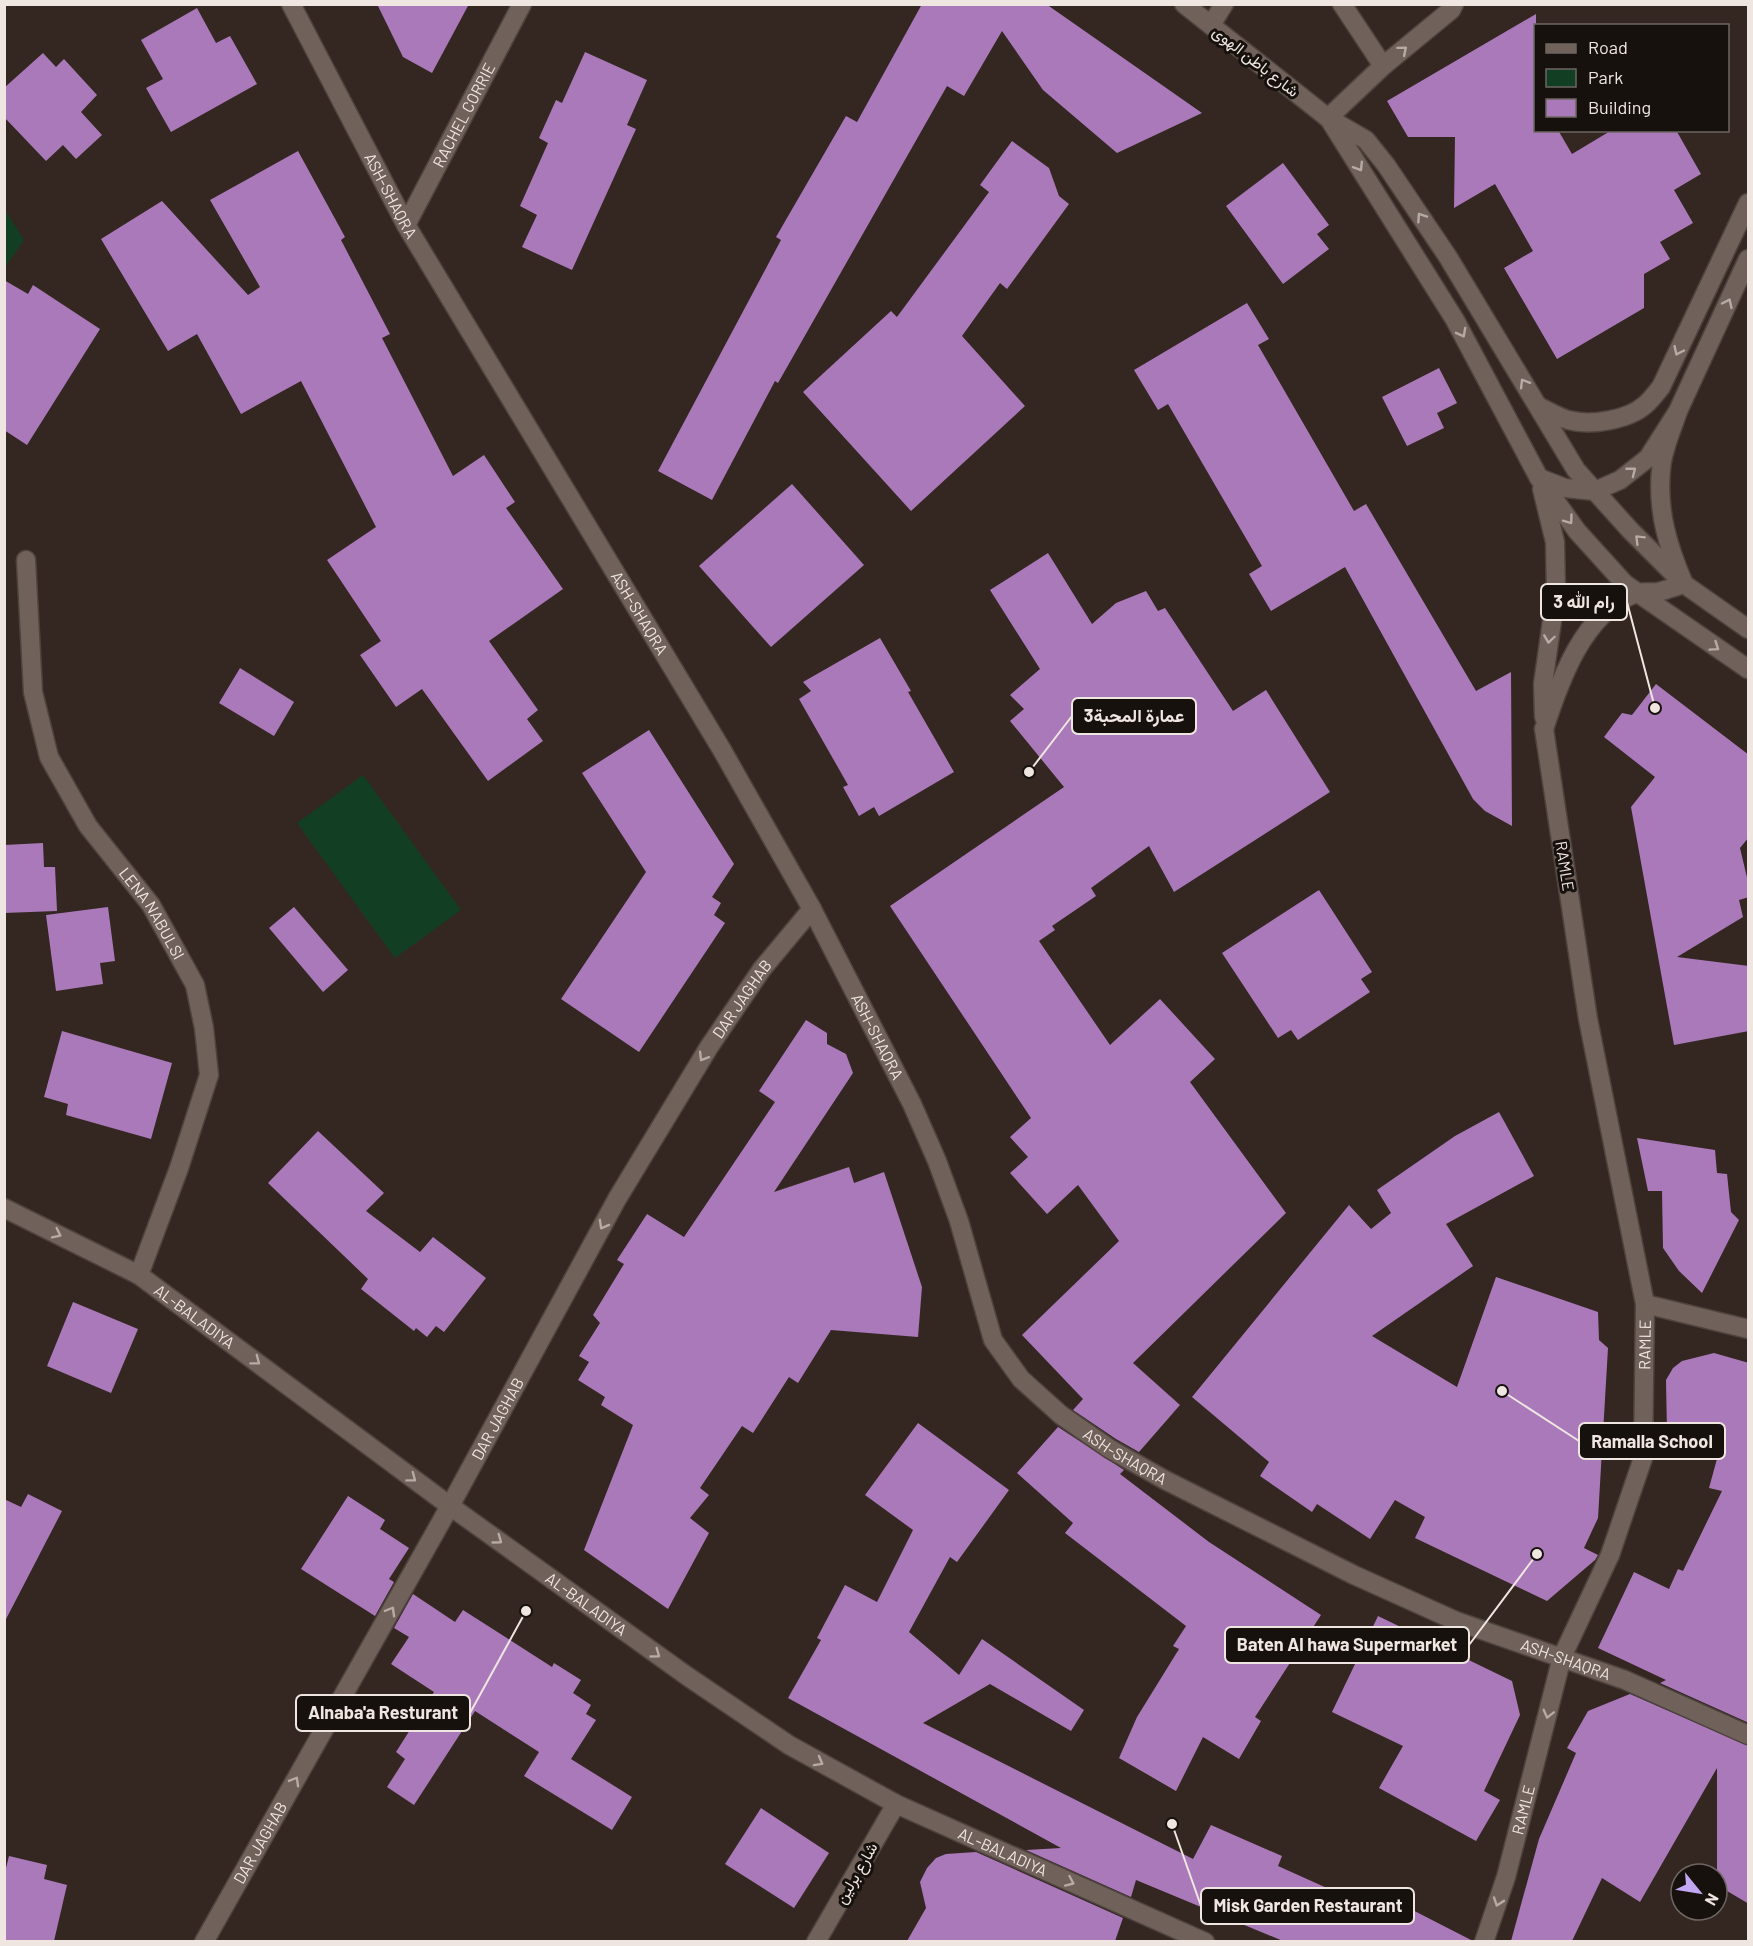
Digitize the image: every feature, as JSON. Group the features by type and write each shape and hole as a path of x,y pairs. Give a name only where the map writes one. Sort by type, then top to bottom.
{"street":[{"name":"ASH-SHAQRA","path":"291,4 406,225 722,750 812,909 937,1161 959,1221 993,1340 1021,1379 1061,1415 1110,1449 1166,1480 1354,1575 1446,1617 1625,1680 1749,1735"},
{"name":"RACHEL CORRIE","path":"406,225 522,4"},
{"name":"شارع باطن الهوى","path":"1184,4 1328,118"},
{"path":"1211,25 1224,4"},
{"path":"1342,4 1383,66"},
{"path":"1328,118 1450,6"},
{"path":"1328,118 1366,141 1386,165 1448,257 1576,470 1630,530 1684,584 1749,629"},
{"path":"1328,118 1455,320 1539,478 1577,531 1625,584 1749,669"},
{"path":"1538,406 1570,420 1587,422 1627,415 1645,406 1661,387 1749,203"},
{"path":"1539,478 1565,488 1595,491 1620,480 1648,458 1678,411 1749,259"},
{"path":"1678,411 1661,468 1661,496 1665,534 1684,584"},
{"name":"RAMLE","path":"1484,1941 1506,1877 1562,1657 1610,1555 1643,1458 1645,1304 1588,1018 1544,729 1543,684 1556,593 1555,542 1539,478"},
{"name":"LENA NABULSI","path":"26,560 33,692 49,757 88,826 151,905 195,985 204,1028 209,1075 179,1168 140,1275"},
{"path":"1544,729 1559,684 1592,627 1611,605 1637,592 1657,592 1684,584"},
{"name":"DAR JAGHAB","path":"204,1941 450,1506 617,1199 691,1077 762,969 812,909"},
{"name":"AL-BALADIYA","path":"4,1208 140,1275 450,1506 687,1676 789,1745 896,1804 1205,1941"},
{"path":"1645,1304 1749,1329"},
{"name":"شارع برلين","path":"816,1941 896,1804"}],"green space":[{"path":"5,210 24,240 6,266 4,265"},
{"path":"363,775 461,910 395,958 297,823"}],"building":[{"path":"377,4 469,4 432,73 403,57"},
{"path":"922,4 1046,4 1202,113 1117,153 1043,90 1002,31 964,96 947,86 778,383 775,381 712,500 658,471 781,240 776,237 846,116 857,122"},
{"path":"197,8 216,43 230,36 257,84 171,132 146,88 163,79 141,40"},
{"path":"1536,14 1536,24 1534,24 1534,132 1559,132 1572,154 1609,132 1677,132 1701,174 1674,190 1693,223 1660,242 1670,259 1644,274 1644,308 1557,359 1504,268 1533,251 1495,184 1454,208 1455,137 1408,137 1387,101"},
{"path":"585,52 647,80 627,125 636,129 572,270 522,247 537,215 520,206 548,143 539,138 556,100 562,103"},
{"path":"43,53 56,67 64,59 97,95 81,112 102,135 76,159 63,145 46,161 4,117 4,88"},
{"path":"1012,141 1049,168 1059,196 1069,204 1007,289 1000,283 962,336 1025,406 911,511 803,392 891,311 897,317 989,192 980,185"},
{"path":"298,151 345,237 341,240 390,334 382,338 453,476 484,455 515,502 506,508 563,589 489,641 538,710 527,719 543,741 488,781 422,689 396,707 360,655 381,641 327,560 376,527 301,381 241,414 197,334 168,351 101,239 162,201 248,295 260,287 210,200"},
{"path":"1283,163 1329,225 1317,234 1329,249 1283,284 1226,206"},
{"path":"4,280 28,294 33,285 100,329 27,445 4,430"},
{"path":"1247,303 1269,339 1258,345 1354,511 1366,504 1476,691 1511,672 1512,826 1485,811 1473,799 1345,567 1271,611 1249,574 1262,566 1168,404 1158,410 1134,370"},
{"path":"1439,368 1457,403 1437,413 1444,428 1407,446 1382,397"},
{"path":"792,484 864,565 771,647 699,566"},
{"path":"1048,553 1092,624 1116,603 1146,591 1158,611 1165,608 1233,711 1266,690 1330,792 1174,892 1149,846 1091,888 1096,896 1052,926 1055,930 1039,941 1110,1045 1160,999 1215,1059 1190,1082 1286,1213 1133,1363 1180,1405 1139,1452 1073,1410 1083,1399 1022,1335 1119,1241 1078,1185 1047,1214 1010,1173 1028,1157 1010,1137 1031,1118 890,906 1064,787 1010,721 1024,709 1010,695 1040,669 990,590"},
{"path":"880,638 954,772 879,816 874,807 859,816 843,787 848,785 799,699 811,691 803,682"},
{"path":"240,668 294,702 274,736 219,703"},
{"path":"1656,684 1749,755 1749,837 1740,848 1749,886 1749,897 1739,900 1743,917 1677,957 1749,966 1749,1031 1674,1045 1631,807 1655,777 1604,737 1622,713 1632,715"},
{"path":"649,730 734,864 712,897 721,903 714,915 725,923 639,1052 561,999 646,872 582,773"},
{"path":"43,843 44,867 55,867 57,911 4,913 4,845"},
{"path":"1319,890 1372,972 1361,979 1370,992 1298,1040 1291,1030 1278,1038 1222,953"},
{"path":"108,907 115,961 100,963 103,984 56,991 46,915"},
{"path":"294,907 348,970 323,992 269,928"},
{"path":"806,1020 827,1033 827,1044 846,1054 853,1073 774,1192 849,1167 854,1183 884,1172 922,1287 918,1337 831,1330 798,1383 789,1377 753,1433 742,1426 700,1488 709,1495 690,1518 709,1533 668,1609 584,1550 633,1425 601,1405 605,1397 578,1380 589,1362 579,1356 600,1323 593,1315 624,1264 617,1260 647,1214 684,1237 775,1102 759,1091"},
{"path":"62,1031 172,1063 151,1139 66,1115 68,1104 44,1097"},
{"path":"1499,1112 1534,1176 1446,1224 1473,1266 1372,1336 1457,1387 1496,1277 1598,1312 1599,1340 1608,1348 1598,1518 1584,1548 1598,1555 1547,1601 1415,1538 1425,1517 1395,1500 1370,1539 1317,1504 1312,1512 1260,1476 1269,1462 1192,1397 1349,1205 1371,1229 1391,1213 1377,1190 1455,1136"},
{"path":"318,1131 384,1193 366,1211 420,1252 433,1237 486,1278 444,1332 436,1326 427,1337 416,1328 414,1331 361,1289 368,1279 268,1183"},
{"path":"1637,1138 1715,1150 1717,1173 1727,1174 1731,1212 1739,1220 1702,1293 1679,1271 1663,1248 1662,1191 1648,1191"},
{"path":"73,1302 138,1329 111,1393 47,1366"},
{"path":"1714,1353 1749,1363 1749,1723 1660,1683 1666,1680 1598,1648 1634,1572 1669,1589 1678,1569 1683,1571 1722,1491 1709,1488 1720,1448 1667,1433 1666,1380 1673,1368 1682,1361"},
{"path":"918,1423 1009,1490 957,1562 950,1557 909,1632 959,1675 982,1639 1084,1710 1071,1731 990,1684 923,1723 1193,1859 1211,1825 1282,1856 1278,1866 1387,1915 1395,1901 1473,1941 1283,1941 1136,1880 1131,1897 1026,1850 1061,1848 788,1698 821,1640 817,1638 845,1585 877,1602 913,1530 865,1495"},
{"path":"1058,1427 1124,1470 1120,1474 1209,1542 1321,1615 1255,1717 1261,1721 1239,1759 1203,1737 1176,1791 1119,1758 1137,1717 1179,1649 1173,1646 1186,1626 1065,1533 1073,1523 1017,1473"},
{"path":"28,1494 62,1511 4,1623 4,1499 21,1507"},
{"path":"348,1496 385,1520 380,1529 409,1548 389,1579 394,1582 375,1616 301,1569"},
{"path":"413,1594 455,1622 463,1610 552,1667 554,1663 581,1680 573,1693 591,1705 586,1714 596,1720 571,1759 632,1797 612,1830 524,1776 539,1752 475,1711 414,1805 387,1787 405,1759 396,1752 434,1692 391,1664 409,1637 394,1628"},
{"path":"1378,1616 1512,1681 1520,1715 1484,1791 1500,1800 1476,1841 1379,1788 1403,1746 1332,1712"},
{"path":"1630,1694 1749,1746 1749,1904 1729,1892 1729,1862 1717,1862 1717,1768 1640,1902 1602,1878 1572,1941 1511,1941 1539,1839 1576,1753 1567,1748 1588,1711"},
{"path":"761,1808 829,1853 794,1908 725,1864"},
{"path":"976,1852 1123,1918 1115,1941 907,1941 926,1908 920,1882 927,1868 936,1858 946,1854"},
{"path":"9,1856 47,1865 44,1879 67,1885 54,1941 4,1941 4,1876"}],"place":[{"name":"3 رام الله","path":"1655,708"},
{"name":"عمارة المحبة3","path":"1029,772"},
{"name":"Ramalla School","path":"1502,1391"},
{"name":"Baten Al hawa Supermarket","path":"1537,1554"},
{"name":"Alnaba'a Resturant","path":"526,1611"},
{"name":"Misk Garden Restaurant","path":"1172,1824"}]}
